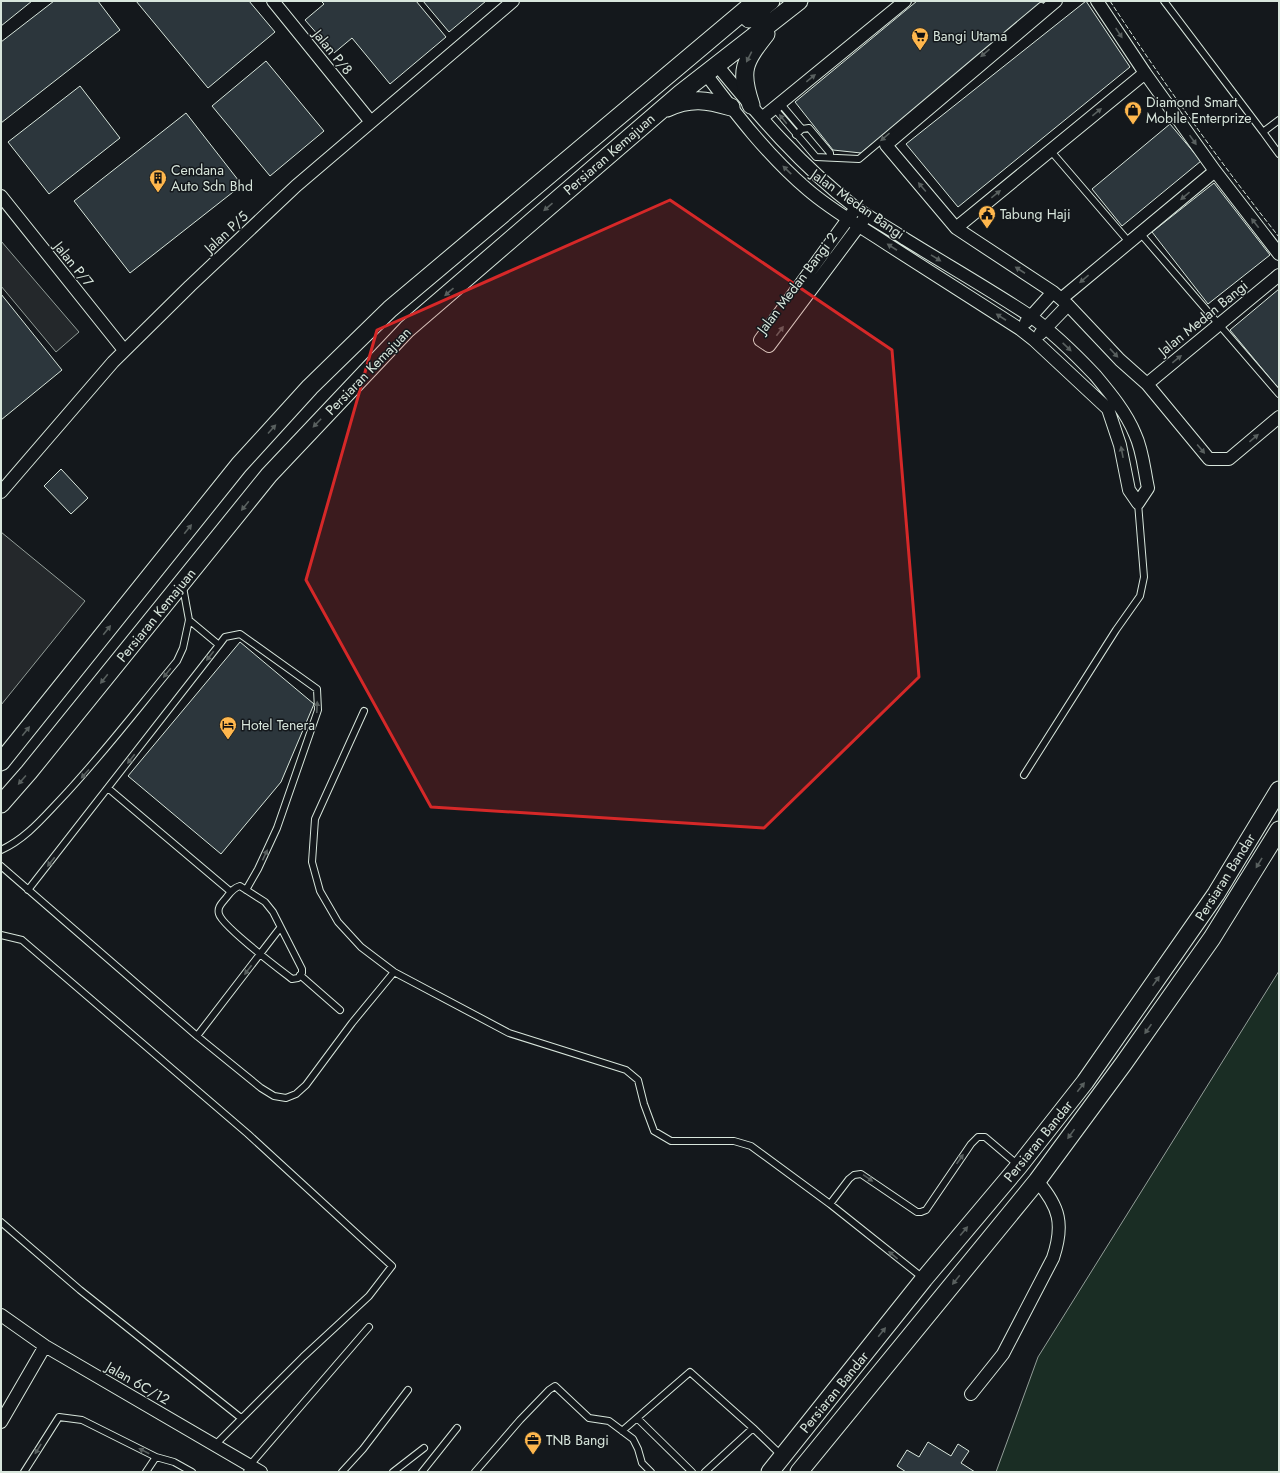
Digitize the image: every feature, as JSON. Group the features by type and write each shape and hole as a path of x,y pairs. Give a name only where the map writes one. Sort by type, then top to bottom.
{"main road":[{"name":"Persiaran Kemajuan","path":"1,762 239,465 310,387 390,309 756,1"},
{"path":"580,149 612,132 691,68 710,66 711,55 722,41 771,1"},
{"name":"Persiaran Kemajuan","path":"1,804 29,772 274,469 407,329 710,66 799,1"},
{"path":"751,105 744,81 744,70 746,63 752,52 781,15"},
{"path":"655,114 677,104 701,100 731,107"},
{"name":"Persiaran Bandar","path":"770,1472 924,1279 1019,1166 1085,1082 1216,894 1279,790"},
{"name":"Persiaran Bandar","path":"799,1472 1037,1181 1124,1063 1212,938 1279,830"}],"street":[{"name":"Jalan P/8","path":"273,1 371,122"},
{"name":"Jalan P/5","path":"1,492 124,350 190,286 296,186 513,1"},
{"path":"762,118 905,1"},
{"path":"1056,1 886,145 956,228 1060,298 1120,360 1147,384 1210,459 1229,459 1279,417"},
{"path":"1097,1 1145,73 1215,171 1279,254"},
{"name":"Jalan Medan Bangi","path":"710,66 751,105 781,139 820,178 856,208 1030,317 1065,345 1085,365 1105,387 1126,416 1136,434 1148,488 1138,503 1129,490 1120,444 1108,409 1034,340 1020,329 848,219 807,190 776,159 731,107 710,66"},
{"path":"956,228 1145,73"},
{"path":"1020,329 1030,317 1060,298 1215,171"},
{"name":"Jalan P/7","path":"1,196 124,350"},
{"name":"Jalan Medan Bangi 2","path":"856,208 760,340 769,346 867,215"},
{"name":"Jalan Medan Bangi","path":"1147,384 1279,275"},
{"path":"1034,340 1045,328 1060,298"},
{"path":"971,1394 1003,1354 1053,1258 1057,1246 1059,1232 1055,1207 1049,1194 1037,1181"},
{"name":"Jalan 6C/12","path":"1,1315 45,1346 215,1445 248,1469 262,1472"},
{"path":"1,1422 45,1346"}],"lane":[{"path":"777,106 794,132 816,157 859,159 1047,1"},
{"path":"1164,1 1279,154"},
{"path":"777,106 802,129"},
{"path":"1263,132 1279,120"},
{"path":"781,139 794,132 809,128 830,153 830,157"},
{"path":"1050,150 1129,242"},
{"path":"1140,233 1279,394"},
{"path":"1024,775 1116,630 1140,596 1144,576 1138,503"},
{"path":"1,850 19,840 32,829 87,772 177,661 183,648 189,620 182,584"},
{"path":"189,620 219,645"},
{"path":"28,890 225,637 240,634 316,689 318,710 280,820 258,869 246,890"},
{"path":"364,711 315,819 312,862 320,891 338,922 361,947 394,972 509,1033 626,1070 638,1080 644,1104 654,1131 671,1141 734,1141 751,1146 830,1204 924,1279"},
{"path":"108,788 231,892"},
{"path":"1,866 197,1036 261,1088 274,1096 286,1098 296,1094 306,1085 352,1023 394,972"},
{"path":"240,886 265,902 273,912 302,969 300,976 296,980 292,979 260,954 224,922 219,915 218,909 231,892 240,886"},
{"path":"197,1036 280,928"},
{"path":"1,935 22,940 248,1134 392,1266 369,1296 303,1356 215,1445"},
{"path":"300,976 340,1010"},
{"path":"830,1204 849,1179 854,1175 861,1174 916,1212 922,1212 926,1210 971,1144 978,1137 985,1136 1019,1166"},
{"path":"1,1222 80,1290 241,1418"},
{"path":"248,1469 369,1327"},
{"path":"622,1431 690,1372 782,1457"},
{"path":"476,1472 520,1420 548,1390 555,1386 589,1418 609,1421 633,1439 642,1463 651,1472"},
{"path":"342,1472 363,1449 408,1390"},
{"path":"24,1472 59,1417 82,1420 156,1457 174,1462 192,1472"},
{"path":"637,1418 692,1472"},
{"path":"422,1472 457,1428"},
{"path":"705,1472 752,1428"},
{"path":"393,1472 424,1448"},
{"path":"146,1472 156,1457"}],"highlighted area":[{"path":"670,200 892,350 919,677 764,828 431,807 306,580 377,330"}],"green space":[{"path":"1279,971 1279,1472 996,1472 1038,1357"}],"shaded area":[{"path":"1,241 79,332 56,352 1,286"},
{"path":"1,532 85,601 1,705"}],"building":[{"path":"1,1 32,1 1,26"},
{"path":"54,1 98,1 120,30 1,123 1,42"},
{"path":"136,1 249,1 275,32 208,88"},
{"path":"321,1 416,1 446,37 390,84 352,38 334,53 305,20 324,4"},
{"path":"423,1 486,1 449,32"},
{"name":"Bangi Utama","path":"917,1 1045,1 861,153 833,150 795,102"},
{"path":"1086,1 1130,67 958,207 906,144"},
{"path":"266,61 324,131 270,176 212,106"},
{"path":"80,86 120,138 49,194 8,142"},
{"name":"Cendana Auto Sdn Bhd","path":"186,113 242,185 130,273 74,201"},
{"path":"1170,124 1201,161 1122,226 1092,189"},
{"path":"1214,183 1270,255 1208,304 1152,232"},
{"path":"1279,289 1279,389 1230,330"},
{"path":"1,294 62,370 1,420"},
{"path":"61,469 88,498 71,514 44,486"},
{"name":"Hotel Tenera","path":"240,642 314,704 281,782 221,854 128,776"},
{"path":"928,1442 951,1456 958,1444 969,1451 961,1463 975,1472 906,1472 897,1466 907,1450 919,1457"}],"fence":[{"path":"1110,1 1192,121 1279,237"}],"place":[{"name":"Bangi Utama","path":"920,51"},
{"name":"Diamond Smart Mobile Enterprize","path":"1133,125"},
{"name":"Cendana Auto Sdn Bhd","path":"158,193"},
{"name":"Tabung Haji","path":"987,229"},
{"name":"Hotel Tenera","path":"228,740"},
{"name":"TNB Bangi","path":"533,1455"}]}
